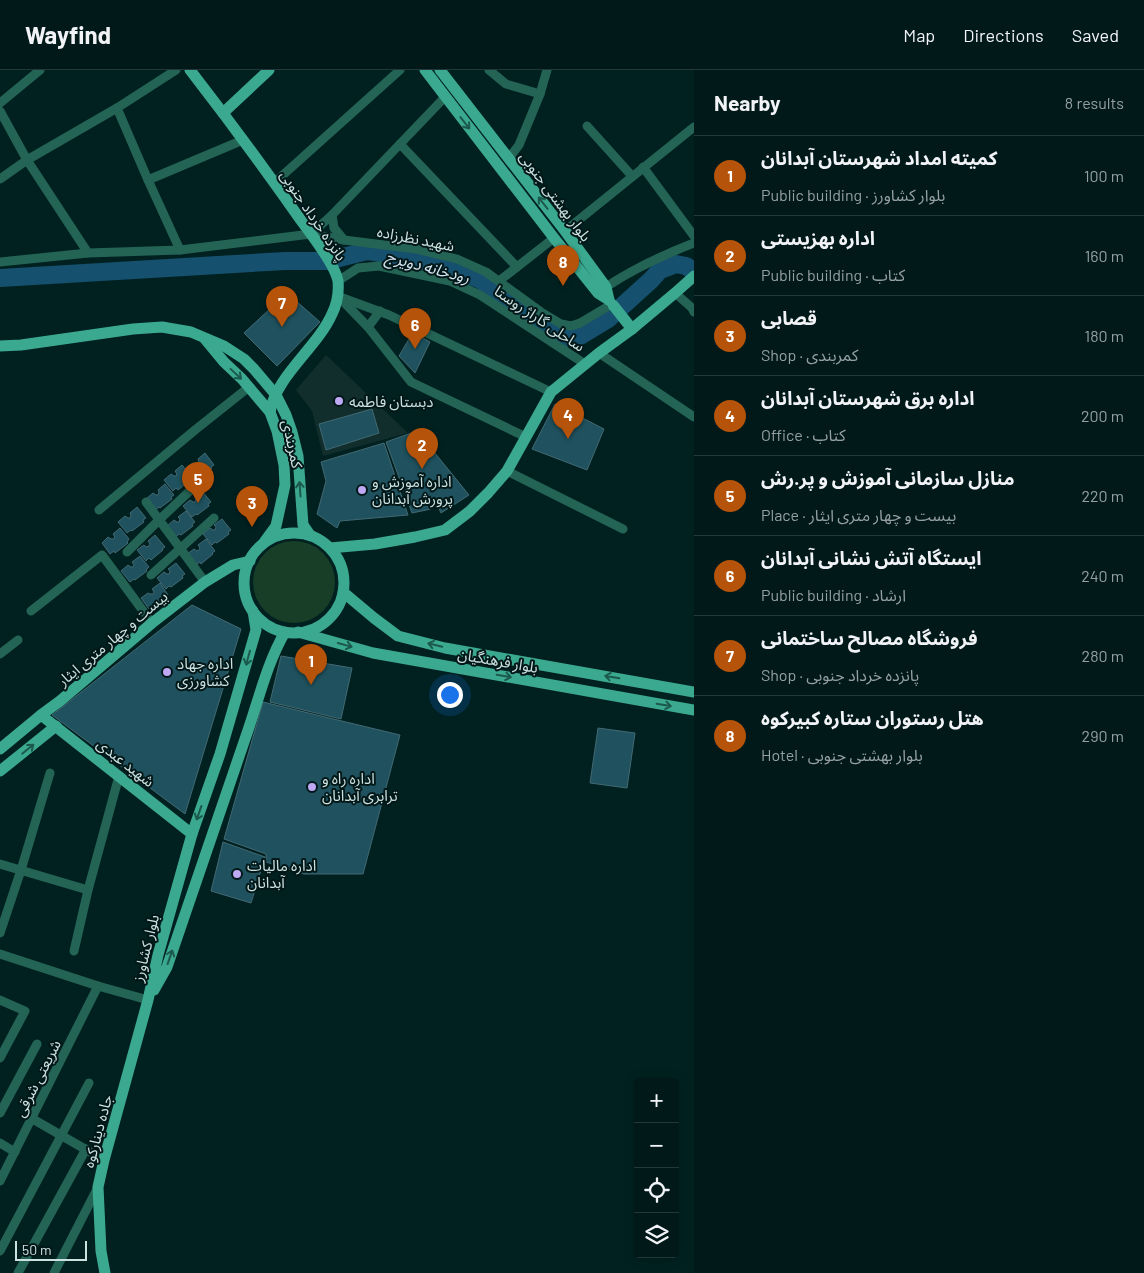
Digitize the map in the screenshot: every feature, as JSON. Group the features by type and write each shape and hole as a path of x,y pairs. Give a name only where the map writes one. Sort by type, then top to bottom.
{"main road":[{"name":"پانزده خرداد جنوبی","path":"190,70 311,234 334,269 338,281 338,296 333,313 321,334 283,381 270,412"},
{"path":"221,110 260,70"},
{"path":"221,110 269,70"},
{"name":"بلوار بهشتی جنوبی","path":"425,70 554,238 598,293 611,303"},
{"name":"بلوار بهشتی جنوبی","path":"440,70 606,287 611,303"},
{"path":"330,548 375,544 445,530 470,511 507,471 551,392 598,353 632,329 692,278"},
{"path":"611,303 632,329"},
{"name":"کمربندی","path":"0,346 162,327 191,332 224,346 244,359 254,369 276,395 286,415 298,456 304,525 310,535"},
{"name":"کمربندی","path":"204,338 270,412 278,431 284,465 285,485 276,526 261,546"},
{"path":"290,533 310,535 324,542 337,557 342,568 343,592 339,604 332,615 322,624 311,630 285,632 273,628 253,611 247,599 246,573 255,552 275,537 290,533"},
{"name":"بیست و چهار متری ایثار","path":"0,749 152,623 205,582 233,566 250,561"},
{"name":"بلوار فرهنگیان","path":"343,592 398,636 445,648 694,692"},
{"name":"بلوار کشاورز","path":"148,1000 158,955 192,834 220,754 256,630 253,611"},
{"name":"بلوار کشاورز","path":"148,1000 167,967 271,658 285,632"},
{"name":"بلوار فرهنگیان","path":"298,632 374,653 694,710"},
{"name":"شهید عبدی","path":"41,715 192,834"},
{"path":"228,725 231,733 236,736 242,736 248,731"},
{"path":"0,771 56,726"},
{"path":"220,754 224,746 230,743 234,744 240,754"},
{"name":"جاده دینارکوه","path":"105,1273 98,1187 148,1000"}],"street":[{"path":"0,103 40,70"},
{"path":"0,179 27,160 117,108 176,70"},
{"path":"274,183 400,70"},
{"path":"489,70 506,84 540,94"},
{"path":"509,158 519,145 540,94 547,70"},
{"path":"311,234 332,215 445,97"},
{"path":"117,108 180,250"},
{"path":"0,111 27,160 88,253"},
{"path":"587,126 632,176"},
{"path":"564,230 643,167 692,132"},
{"path":"148,180 243,140"},
{"path":"400,144 517,267"},
{"path":"643,167 694,236"},
{"path":"332,215 334,228 344,240"},
{"name":"شهید نظرزاده","path":"0,262 88,253 180,250 311,234 416,249 457,259 486,272 541,312 561,324 571,326 580,323 611,303"},
{"path":"499,281 554,238"},
{"path":"606,287 654,259 694,243"},
{"name":"ساحلی گاراژ روستا","path":"338,281 358,268 379,266 450,281 480,295 585,364"},
{"path":"675,293 694,312"},
{"path":"338,296 380,311 551,392"},
{"path":"338,296 368,327 411,382 526,437"},
{"path":"368,327 380,311"},
{"path":"598,353 694,417"},
{"path":"99,510 249,387"},
{"path":"507,471 623,529"},
{"path":"127,552 195,486"},
{"path":"146,502 205,582"},
{"path":"151,574 214,518"},
{"path":"31,612 102,555 152,623"},
{"path":"0,654 18,640"},
{"path":"0,933 22,870 50,773"},
{"path":"74,951 88,890 119,776"},
{"path":"0,864 88,890"},
{"path":"0,954 148,1000"},
{"name":"شریعتی شرقی","path":"0,1181 98,986"},
{"path":"0,1000 25,1011 0,1058"},
{"path":"0,1113 37,1044"},
{"path":"0,1251 89,1082"},
{"path":"32,1118 104,1160"},
{"path":"0,1144 15,1152"},
{"path":"18,1273 86,1149"},
{"path":"54,1273 98,1187"}],"shaded area":[{"name":"دبستان فاطمه","path":"326,355 408,433 323,456 312,411 296,390"}],"green space":[{"path":"294,541 310,544 323,553 332,566 335,582 332,598 323,611 310,620 294,623 278,620 265,611 256,598 253,582 256,566 265,553 278,544"}],"building":[{"path":"287,293 320,322 277,366 244,333"},
{"path":"413,332 430,342 415,373 399,356"},
{"path":"555,404 604,429 587,470 532,449"},
{"name":"دبستان فاطمه","path":"372,409 379,433 326,450 319,424"},
{"path":"417,431 469,495 441,513 437,504 431,509 412,513 386,442"},
{"name":"اداره آموزش و پرورش آبدانان","path":"384,443 408,515 340,521 337,528 317,514 326,481 321,462"},
{"path":"205,453 214,465 200,478 199,476 195,479 186,468 193,463 198,464 198,459"},
{"path":"182,465 191,476 190,480 178,490 176,488 173,491 164,480 171,474 176,476 175,471"},
{"path":"165,484 174,495 171,497 172,499 155,510 146,499 153,493 158,495 158,490"},
{"path":"202,491 211,502 208,504 209,506 192,517 183,506 190,500 195,502 195,497"},
{"path":"137,507 146,518 143,520 144,522 127,533 118,522 125,516 130,518 130,513"},
{"path":"186,511 195,522 192,524 193,526 176,537 167,526 174,520 179,522 180,519 178,517"},
{"path":"222,519 231,530 228,532 229,534 212,545 203,534 210,528 215,530 216,527 214,525"},
{"path":"120,528 129,539 128,543 115,553 114,551 110,554 102,543 108,537 113,539 115,537 113,534"},
{"path":"155,535 165,547 151,560 149,558 146,561 137,550 144,545 146,547 149,546 148,541"},
{"path":"206,539 215,551 201,564 200,562 196,565 187,554 194,549 199,550 198,545"},
{"path":"140,556 149,567 147,571 130,582 121,571 128,565 133,567 132,562"},
{"path":"176,563 185,574 182,576 183,578 166,589 157,578 164,572 169,574 170,571 168,569"},
{"path":"160,583 168,595 167,598 155,608 153,606 149,609 141,598 148,593 153,594 152,589"},
{"name":"اداره جهاد کشاورزی","path":"192,605 241,629 185,814 52,715"},
{"path":"281,656 352,668 341,719 270,702"},
{"name":"اداره راه و ترابری آبدانان","path":"263,702 400,735 363,874 304,874 266,862 266,854 224,839"},
{"path":"598,728 635,733 627,788 590,783"},
{"name":"اداره مالیات آبدانان","path":"223,842 265,857 251,903 211,891"}],"waterway":[{"name":"رودخانه دویرج","path":"0,278 285,261 327,261 367,251 420,260 450,268 479,279 553,331 568,338 580,336 608,319 660,270 676,264 686,266 694,271"}],"place":[{"name":"هتل رستوران ستاره کبیرکوه","path":"563,286"},
{"name":"فروشگاه مصالح ساختمانی","path":"282,327"},
{"name":"ایستگاه آتش نشانی آبدانان","path":"415,349"},
{"name":"دبستان فاطمه","path":"339,401"},
{"name":"اداره برق شهرستان آبدانان","path":"568,439"},
{"name":"اداره بهزیستی","path":"422,469"},
{"name":"اداره آموزش و پرورش آبدانان","path":"362,490"},
{"name":"منازل سازمانی آموزش و پر.رش","path":"198,503"},
{"name":"قصابی","path":"252,527"},
{"name":"اداره جهاد کشاورزی","path":"167,672"},
{"name":"کمیته امداد شهرستان آبدانان","path":"311,685"},
{"name":"اداره راه و ترابری آبدانان","path":"312,787"},
{"name":"اداره مالیات آبدانان","path":"237,874"}]}
